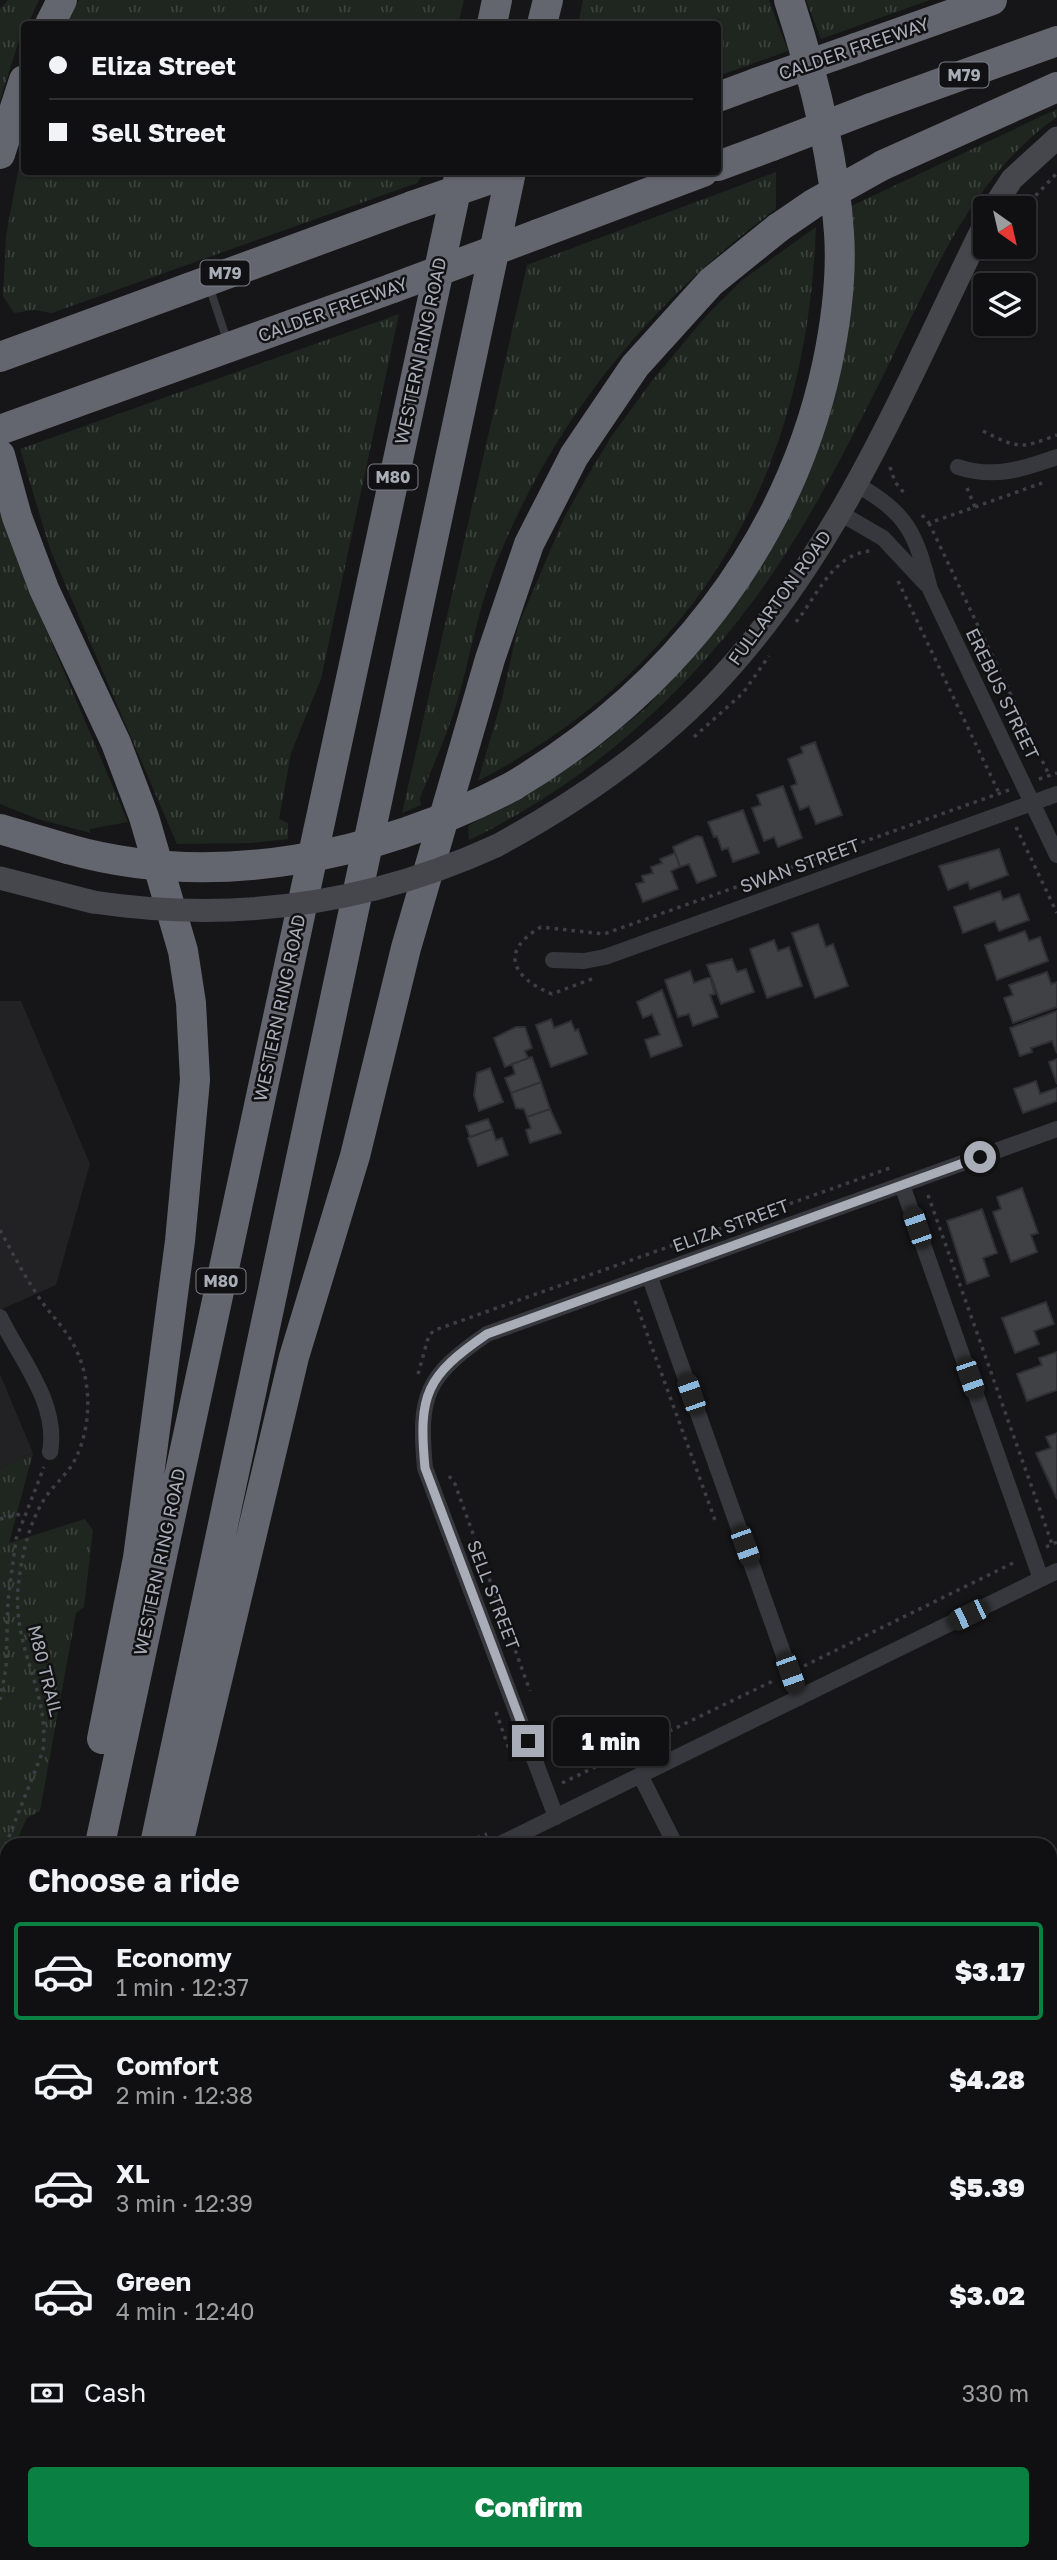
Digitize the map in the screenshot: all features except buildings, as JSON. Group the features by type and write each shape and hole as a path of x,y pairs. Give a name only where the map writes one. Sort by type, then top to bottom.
{"highway":[{"path":"52,21 62,0"},
{"path":"493,21 497,0"},
{"path":"543,21 548,0"},
{"path":"0,829 68,849 161,864 220,866 289,861 396,837 458,813 513,786 564,754 615,715 688,641 734,583 769,526 811,428 836,317 839,233 816,99 789,0"},
{"name":"CALDER FREEWAY","path":"721,96 992,0"},
{"name":"M79","path":"721,165 1057,41"},
{"path":"178,1838 295,1357 355,1156 406,948 490,659 529,544 574,456 635,366 711,282 778,228 821,199 883,165 1057,87"},
{"path":"0,154 21,89"},
{"name":"WESTERN RING ROAD","path":"101,1838 459,175"},
{"name":"M79","path":"0,358 207,280 502,175"},
{"name":"M80","path":"156,1838 510,175"},
{"name":"CALDER FREEWAY","path":"0,430 696,175"},
{"path":"0,455 18,517 44,589 117,743 150,835 183,951 192,1017 195,1080 193,1127 170,1319 138,1558 85,1838"}],"main road":[{"path":"1001,196 1012,179 1057,138"},
{"name":"FULLARTON ROAD","path":"0,878 93,902 197,912 254,910 323,902 416,879 496,846 559,810 640,753 705,694 757,634 840,513 973,247"}],"street":[{"path":"958,467 993,473 1024,468 1057,457"},
{"name":"EREBUS STREET","path":"856,484 882,499 900,514 922,558 930,589 1057,855"},
{"name":"EREBUS STREET","path":"840,513 883,538 930,589"},
{"name":"SWAN STREET","path":"553,960 584,961 605,957 1009,812 1032,803 1055,789"},
{"name":"ELIZA STREET","path":"424,1381 487,1334 1057,1129"},
{"path":"902,1185 1041,1579"},
{"path":"649,1275 799,1698"},
{"path":"0,1317 45,1404 53,1438 50,1452"},
{"name":"SELL STREET","path":"424,1381 421,1422 425,1468 556,1817"},
{"path":"498,1837 556,1817 1057,1571"},
{"path":"640,1775 672,1838"}],"lane":[{"path":"207,280 229,347"}],"path":[{"path":"1035,196 1057,173"},
{"path":"983,431 1011,445 1026,447 1057,435"},
{"path":"975,507 1045,482"},
{"path":"929,523 1055,789"},
{"path":"895,575 1057,913"},
{"path":"424,1381 429,1335 435,1330 901,1164"},
{"path":"928,1195 1052,1544"},
{"name":"M80 TRAIL","path":"0,1230 32,1286 73,1343 84,1376 87,1409 83,1441 77,1455 45,1497 33,1521 23,1556 18,1588 19,1634 41,1703 44,1738 43,1751 8,1838"},
{"path":"623,1305 635,1301 716,1523"},
{"path":"0,1700 6,1668 8,1601 16,1539 50,1452"},
{"path":"444,1466 456,1484 532,1698"},
{"path":"0,1519 27,1513"},
{"path":"495,1711 509,1749 518,1757"}],"shaded area":[{"path":"0,1001 21,1001 90,1164 56,1285 0,1310"},
{"path":"0,1374 33,1453 0,1469"}],"green space":[{"path":"8,0 39,0 29,21 21,21 21,34 0,101 0,9"},
{"path":"79,0 464,0 459,21 68,21"},
{"path":"583,0 769,0 788,51 721,75 721,21 579,21"},
{"path":"806,0 930,0 821,39"},
{"path":"1057,109 1057,117 1026,143 979,196 973,196 973,205 933,273 819,498 766,583 719,644 656,711 622,741 548,795 469,840 468,826 586,757 646,708 725,617 769,554 804,473 849,207"},
{"path":"21,155 21,175 423,175 417,183 52,313 34,310 14,313 3,296 6,236"},
{"path":"776,172 776,209 688,282 648,323 578,410 548,458 497,561 480,612 458,699 420,798 421,805 402,813 527,265"},
{"path":"816,227 808,317 791,401 764,480 727,553 680,620 623,680 556,734 478,781 502,699 518,626 564,518 611,437 651,382 707,315 742,280"},
{"path":"399,314 321,679 291,753 279,819 288,823 288,839 251,843 177,844 50,549 20,449"},
{"path":"0,511 33,599 128,822 89,829 91,833 38,819 0,804"},
{"path":"33,1453 9,1543 85,1519 93,1530 84,1607 76,1613 40,1811 27,1818 18,1838 0,1838 0,1469"}],"route":[{"path":"528,1741 425,1468 421,1422 432,1382 452,1358 487,1334 980,1157"}]}
